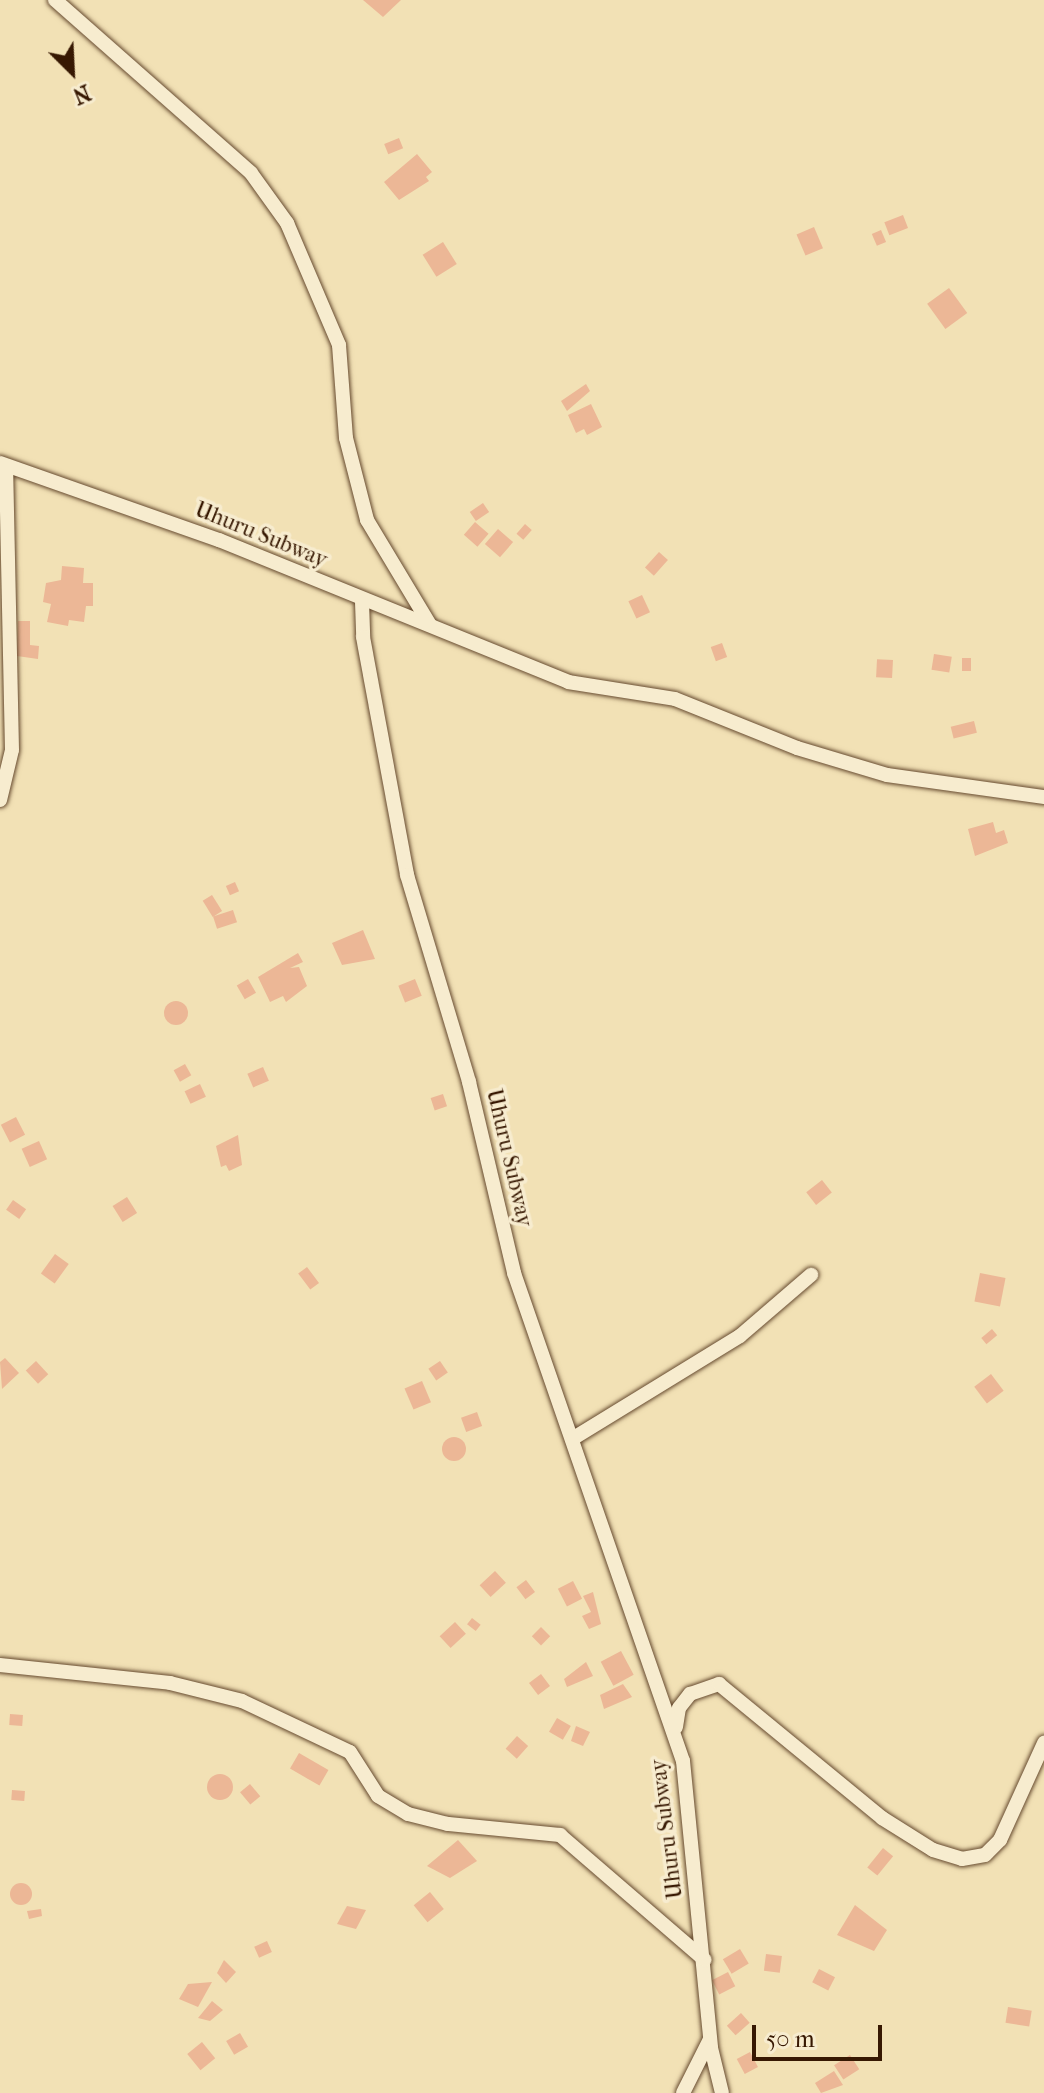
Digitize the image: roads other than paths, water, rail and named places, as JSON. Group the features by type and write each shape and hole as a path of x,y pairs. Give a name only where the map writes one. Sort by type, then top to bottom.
{"street":[{"path":"55,0 251,173 287,223 339,345 346,438 367,520 431,625"},
{"path":"0,800 12,750 3,465"},
{"name":"Uhuru Subway","path":"3,465 219,540 362,602 363,637 407,875 469,1082 514,1273 675,1731 688,1792 710,2039 722,2093"},
{"path":"362,602 431,625 555,677 675,699 837,762 905,779 1044,797"},
{"path":"572,1439 740,1336 811,1275"},
{"path":"0,1665 170,1683 242,1701 350,1752 378,1796 408,1814 448,1824 560,1835 705,1960"},
{"path":"675,1731 684,1700 705,1685 719,1684 882,1818 933,1850 962,1859 985,1855 1000,1840 1044,1743"},
{"path":"683,2093 710,2039"}]}
